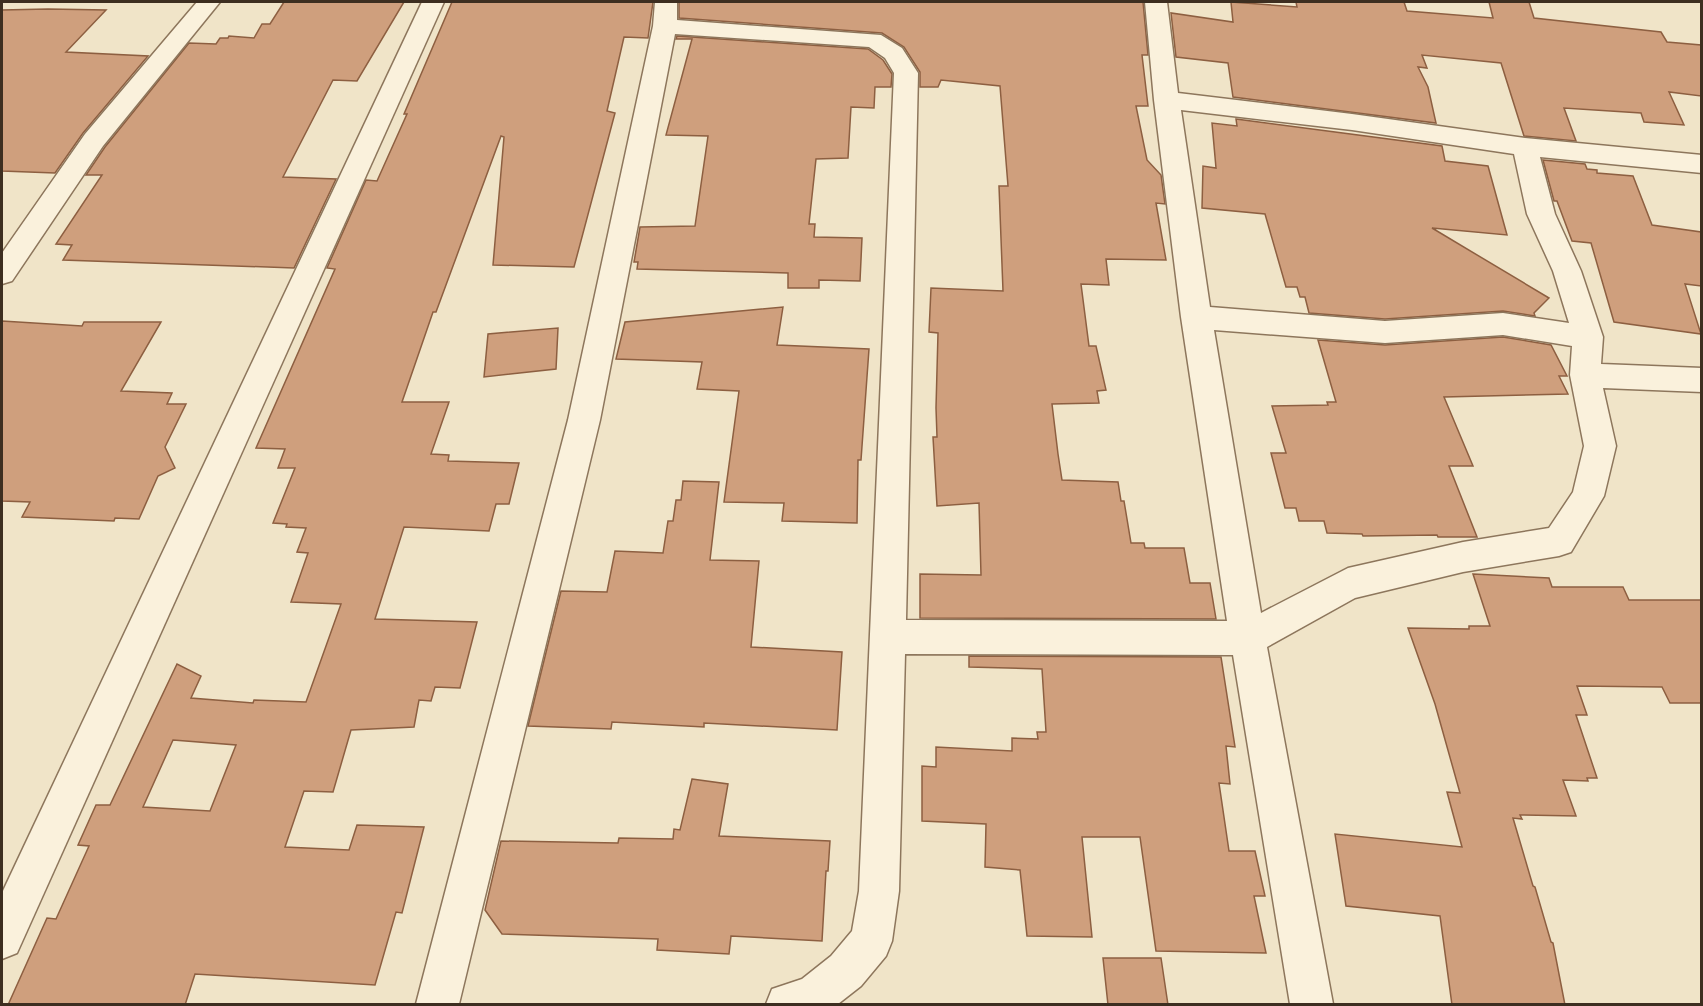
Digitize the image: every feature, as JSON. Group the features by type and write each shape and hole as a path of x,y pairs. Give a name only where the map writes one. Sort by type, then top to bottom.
{"street":[{"path":"2,274 94,140 209,2"},
{"path":"2,938 433,2"},
{"path":"1156,2 1166,100 1172,126 1196,317 1312,1005"},
{"path":"437,1005 584,420 665,14 873,40 891,47 899,57 906,73 879,891 871,941 846,971 812,998 787,1005"},
{"path":"1166,100 1352,122 1525,147 1701,164"},
{"path":"886,637 1249,638 1348,584 1463,557 1559,541 1588,496 1600,446 1585,375 1588,337 1567,271 1541,214 1525,147"},
{"path":"1196,317 1385,332 1503,324 1588,337"},
{"path":"1585,375 1701,380"}],"building":[{"path":"284,2 404,2 357,81 333,80 283,177 336,179 294,268 63,260 72,245 56,244 102,175 86,175 105,147 189,43 216,44 220,38 229,36 254,38 262,24 270,24"},
{"path":"452,2 653,2 648,38 624,37 607,111 615,113 574,267 493,265 504,137 501,136 436,312 433,312 402,402 449,402 431,454 449,455 448,461 519,463 509,504 496,504 489,531 404,527 375,619 477,622 460,688 435,687 431,701 419,700 414,727 351,730 333,792 304,791 285,847 349,850 357,825 424,827 402,913 396,912 375,985 195,974 185,1005 8,1005 47,918 56,919 89,846 78,845 96,805 110,805 177,664 201,676 191,698 253,703 254,700 306,702 341,604 291,602 308,553 297,552 306,528 286,527 287,524 273,523 295,468 278,468 285,449 256,448 335,269 327,268 366,180 377,181 407,114 404,114","holes":["173,740 236,745 210,811 143,807"]},
{"path":"679,2 1143,2 1148,55 1142,55 1148,106 1136,106 1147,160 1161,175 1165,204 1156,203 1166,260 1106,259 1109,285 1081,284 1089,346 1096,346 1106,390 1097,391 1099,403 1052,404 1062,480 1118,482 1121,501 1124,501 1131,543 1144,543 1145,548 1184,548 1190,583 1210,583 1216,619 920,618 920,574 981,575 979,503 937,506 933,437 937,437 938,333 929,332 931,288 1003,291 999,186 1008,186 1000,86 941,80 938,87 920,87 920,72 904,47 882,33 679,18"},
{"path":"1231,2 1297,7 1296,2 1404,2 1407,11 1493,18 1489,2 1529,2 1534,18 1661,32 1667,42 1701,45 1701,96 1669,92 1684,125 1644,122 1641,113 1564,108 1576,141 1524,136 1501,63 1422,55 1427,68 1418,67 1428,87 1436,123 1233,97 1228,63 1176,57 1171,13 1233,22"},
{"path":"2,10 106,10 66,52 148,56 83,133 55,173 2,171"},
{"path":"677,36 868,49 883,60 892,74 891,87 875,87 874,108 851,107 848,158 816,159 809,224 815,224 814,237 862,238 860,281 819,280 819,288 788,288 788,273 637,269 638,262 634,262 640,227 695,226 708,136 666,135 692,39 676,39"},
{"path":"1236,119 1442,146 1445,161 1488,166 1507,235 1432,228 1549,298 1534,313 1535,316 1503,311 1385,319 1309,313 1305,297 1300,297 1297,287 1286,287 1265,214 1202,208 1203,166 1216,168 1212,123 1237,126"},
{"path":"1543,160 1585,164 1587,169 1597,170 1597,173 1633,176 1652,225 1701,232 1701,286 1685,284 1701,334 1614,322 1591,243 1572,241 1557,201 1554,201"},
{"path":"783,307 777,345 869,349 861,460 858,460 857,523 782,521 784,503 724,502 739,391 697,389 702,362 616,359 625,322"},
{"path":"2,321 82,326 84,322 161,322 121,391 172,393 167,404 186,404 165,447 175,468 158,476 139,519 115,518 114,521 22,517 30,502 2,501"},
{"path":"558,328 556,369 484,377 488,334"},
{"path":"1503,337 1551,345 1567,376 1559,376 1568,394 1444,397 1473,466 1449,466 1477,537 1363,536 1362,534 1327,533 1324,521 1299,521 1296,508 1285,508 1271,453 1286,453 1272,406 1328,405 1327,402 1336,402 1318,340 1385,345"},
{"path":"683,481 719,482 710,560 759,561 751,647 842,652 837,730 704,723 704,727 612,722 611,729 528,726 561,591 607,592 615,551 663,553 668,521 673,521 676,500 681,500"},
{"path":"1473,574 1549,578 1552,587 1623,587 1629,600 1701,600 1701,703 1670,703 1662,687 1577,686 1587,715 1576,715 1597,778 1587,778 1588,781 1563,780 1576,816 1520,815 1522,819 1513,818 1553,943 1565,1005 1452,1005 1440,916 1346,906 1335,834 1462,847 1447,792 1460,793 1435,704 1408,628 1469,629 1469,626 1490,626"},
{"path":"969,656 1221,657 1235,747 1226,746 1230,784 1219,783 1229,851 1255,851 1265,896 1254,896 1266,953 1156,951 1140,837 1082,837 1092,937 1027,936 1020,870 985,867 986,824 922,821 922,766 936,767 936,747 1012,751 1012,738 1038,739 1037,732 1046,732 1042,669 969,667"},
{"path":"692,779 728,784 719,836 830,841 822,941 731,936 729,954 657,950 658,939 502,934 485,910 501,841 618,843 619,838 673,839 674,829 680,830"},
{"path":"1103,958 1161,958 1168,1005 1108,1005"}]}
